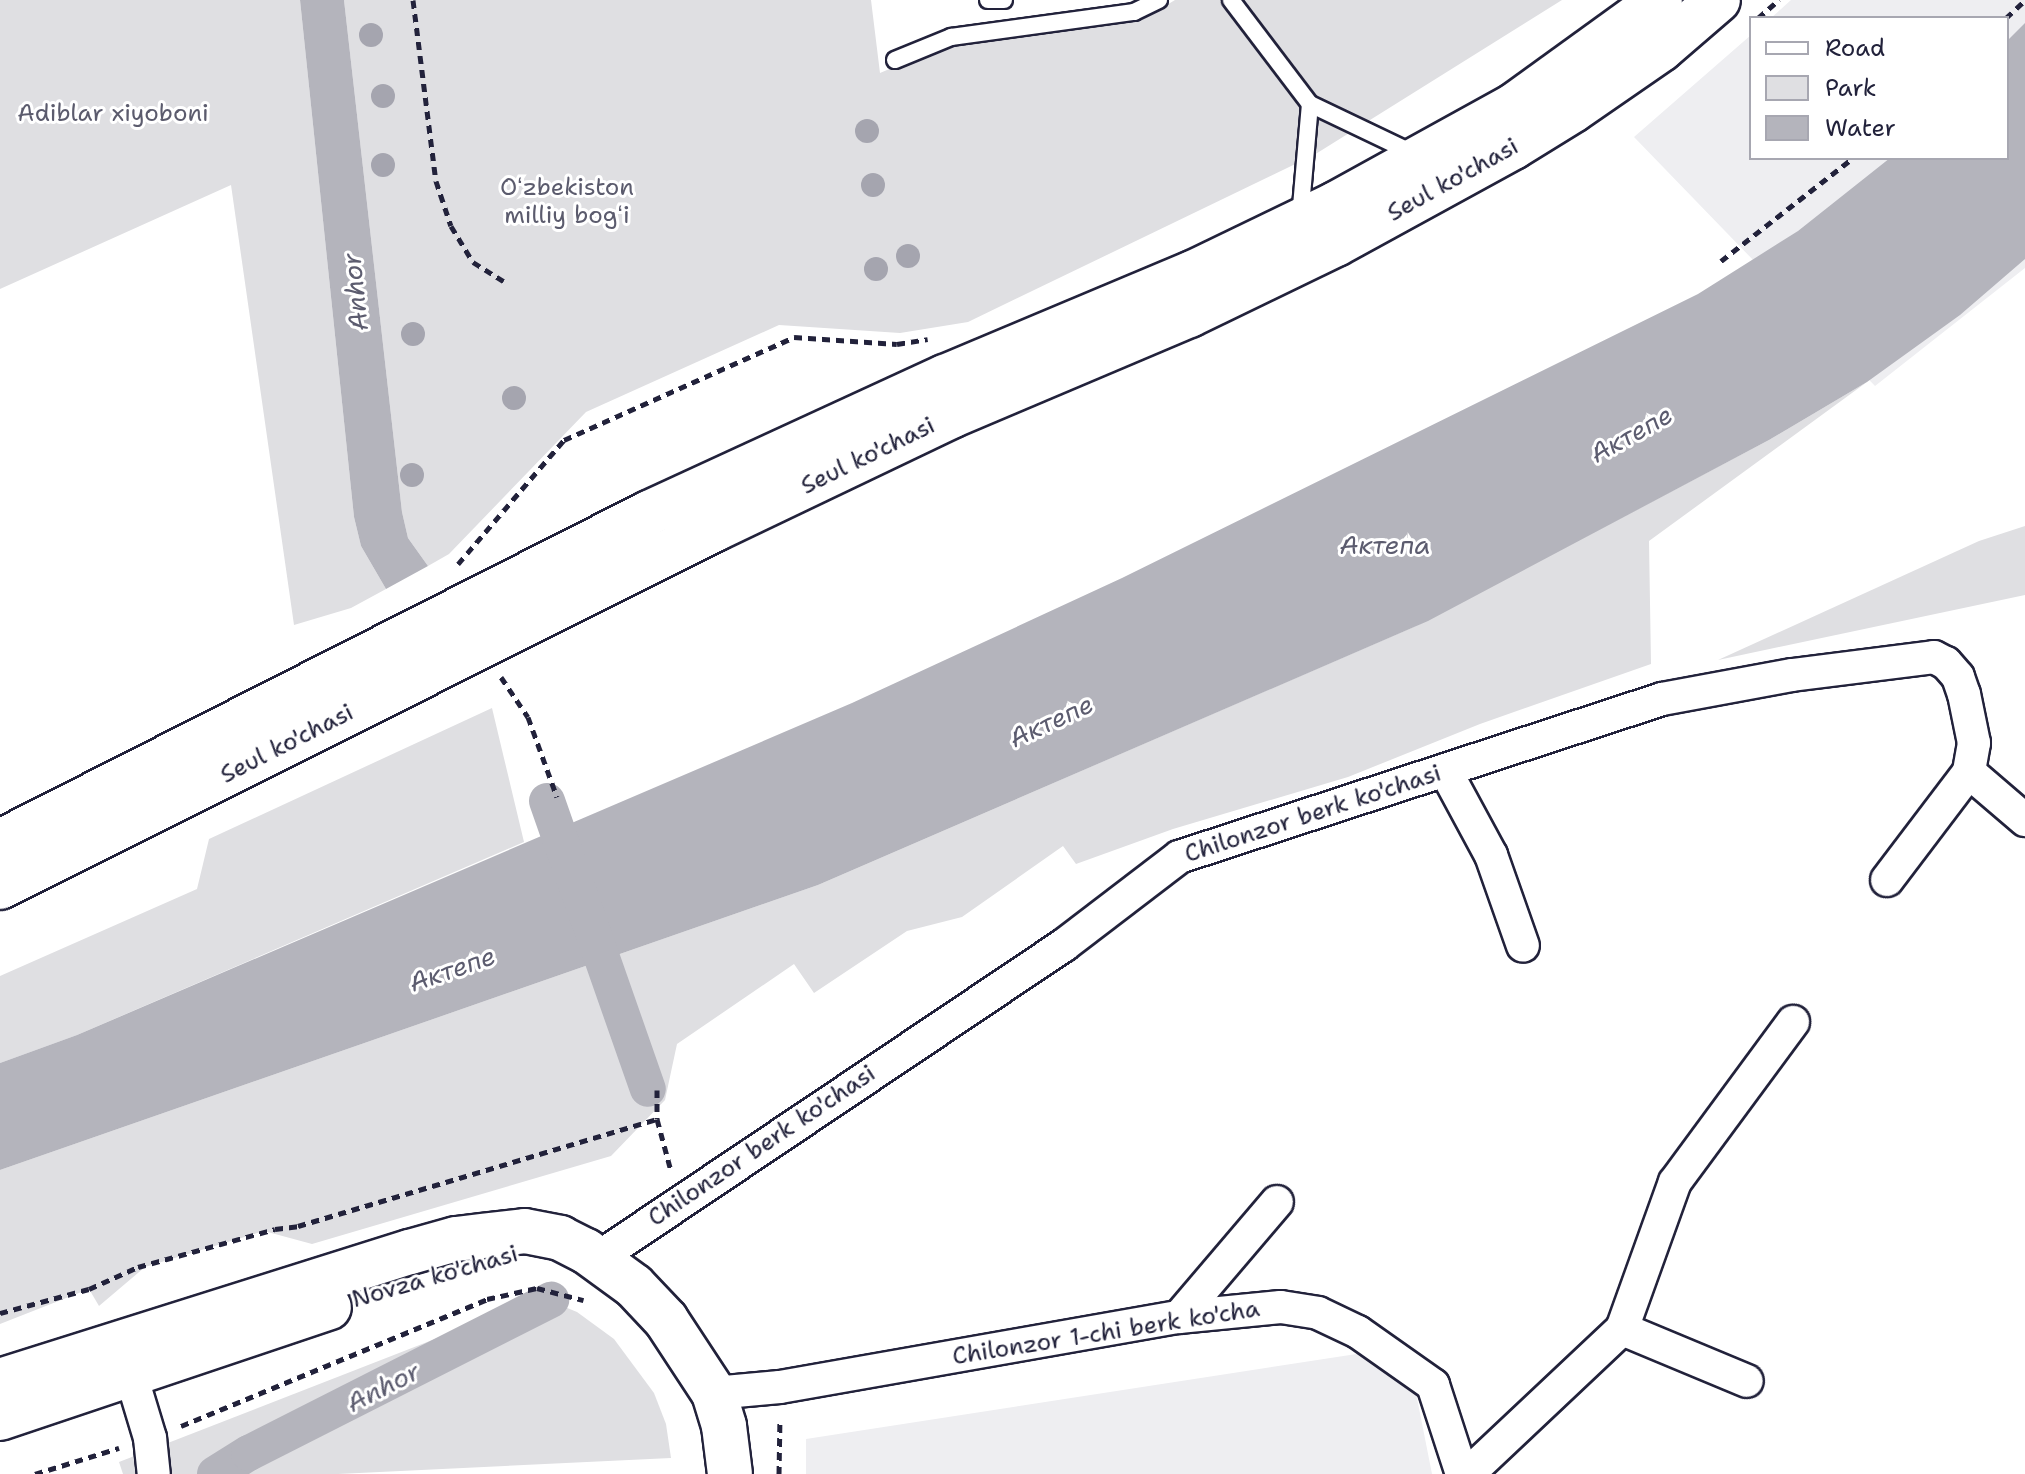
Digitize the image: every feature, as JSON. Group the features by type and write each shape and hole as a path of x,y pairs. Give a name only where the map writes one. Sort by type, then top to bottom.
{"main road":[{"name":"Seul ko'chasi","path":"0,887 474,624 649,513 945,377 1193,273 1423,158 1545,85 1660,0"},
{"name":"Seul ko'chasi","path":"474,624 1189,315 1336,244 1563,116 1661,49 1718,0"},
{"name":"Seul ko'chasi","path":"0,842 420,653"},
{"name":"Novza ko'chasi","path":"0,1418 126,1360 216,1311 456,1239 525,1231 560,1238 598,1258 634,1286 666,1320 714,1393"},
{"name":"Novza ko'chasi","path":"0,1381 126,1360"},
{"path":"714,1393 730,1474"}],"street":[{"name":"Chilonzor berk ko'chasi","path":"598,1258 680,1200 1064,945 1179,857 1662,699 1920,656 1934,657 1946,663 1958,677 1971,718 1974,743 1969,772"},
{"path":"1445,770 1491,855 1523,946"},
{"path":"1887,880 1969,772 2025,820"},
{"path":"1465,1474 1622,1329 1675,1182 1793,1022"},
{"path":"1179,1317 1277,1202"},
{"name":"Chilonzor 1-chi berk ko'cha","path":"714,1393 780,1387 1179,1317 1281,1307 1318,1313 1358,1332 1433,1385 1465,1474"},
{"path":"1622,1329 1747,1381"},
{"path":"126,1360 150,1438 154,1474"}],"lane":[{"path":"988,0 1004,0"},
{"path":"895,60 951,37 1134,12 1159,0"},
{"path":"1231,0 1310,104 1423,158"},
{"path":"1300,222 1310,104"}],"path":[{"path":"413,0 436,181 451,226 473,262 503,281"},
{"path":"1760,16 1779,0"},
{"path":"2008,16 2025,0"},
{"path":"1721,261 1850,160"},
{"path":"557,797 528,717 474,624 564,440 794,337 897,344 938,337"},
{"path":"657,1090 657,1119 680,1200"},
{"path":"0,1313 89,1289 138,1267 275,1229 298,1226 657,1119"},
{"path":"35,1474 150,1438 487,1299 537,1288 583,1300 594,1307"},
{"path":"779,1474 780,1387"}],"shaded area":[{"path":"1791,0 2025,0 2025,268 1875,386 1634,137 1749,37 1749,160 2009,160 2009,16 1773,16"},
{"path":"1376,1351 1414,1383 1432,1474 806,1474 806,1439"}],"green space":[{"name":"Adiblar xiyoboni","path":"0,0 300,0 354,517 361,546 386,589 351,608 294,625 231,185 0,289"},
{"name":"Oʻzbekiston milliy bogʻi","path":"344,0 871,0 880,73 943,46 1142,20 1175,0 1562,0 1314,155 968,322 900,333 779,325 586,412 449,554 428,566 408,538 402,512"},
{"path":"1867,382 1649,541 1651,664 1480,724 1348,777 1173,829 1076,864 1063,846 962,917 907,931 814,993 794,964 677,1044 665,1100 611,1156 312,1244 264,1231 145,1267 99,1306 89,1289 0,1324 0,1170 818,885 1416,626 1769,440"},
{"path":"2025,526 2025,595 1718,660 1979,541"},
{"path":"492,708 524,842 77,1035 0,1063 0,976 197,889 209,839"},
{"path":"530,1302 555,1303 577,1312 614,1339 654,1393 666,1424 671,1458 338,1474 123,1474 119,1462"}],"water":[{"name":"Anhor","path":"300,0 344,0 402,512 408,538 428,566 386,589 361,546 354,517"},
{"name":"Актепа","path":"2025,23 2025,259 1960,315 1867,382 1769,440 1428,621 818,885 0,1170 0,1063 77,1035 852,703 1122,578 1698,294 1798,231 1887,160 2009,160 2009,39"}],"waterway":[{"name":"Anhor","path":"547,801 648,1089"},
{"name":"Anhor","path":"215,1474 249,1453 551,1300"}],"water label":[{"name":"Актепе","path":"1631,434"},
{"name":"Актепе","path":"1051,721"},
{"name":"Актепе","path":"452,969"}]}
